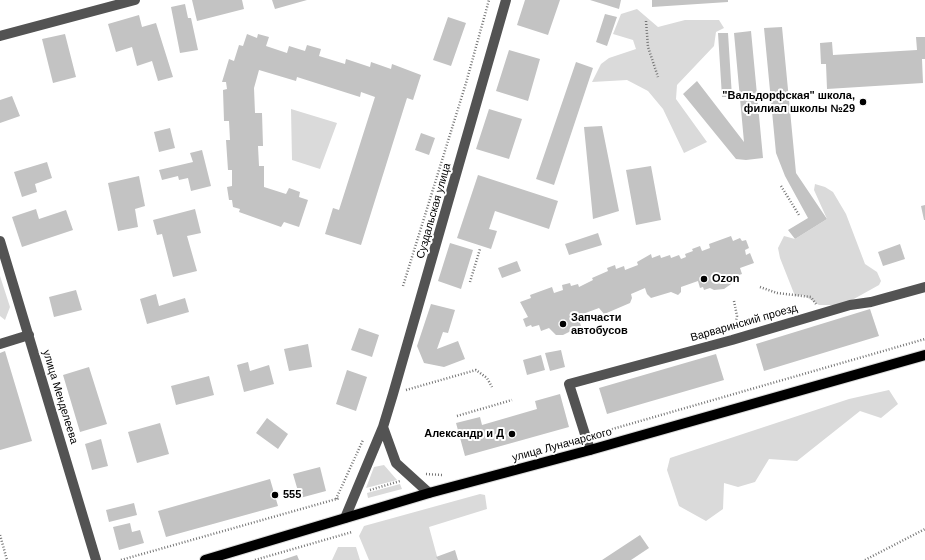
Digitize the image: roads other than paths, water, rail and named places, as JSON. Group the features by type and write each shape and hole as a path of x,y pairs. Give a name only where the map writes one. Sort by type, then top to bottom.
{"main road":[{"name":"улица Луначарского","path":"205,560 429,493 590,450 925,355"}],"street":[{"path":"0,36 136,0"},
{"name":"Суздальская улица","path":"345,518 357,494 383,428 506,0"},
{"name":"улица Менделеева","path":"0,241 96,560"},
{"name":"Варваринский проезд","path":"590,450 569,384 732,340 850,305 871,302 925,287"},
{"path":"0,344 29,335"},
{"path":"383,428 396,463 429,493"}],"place":[{"name":"\"Вальдорфская\" школа, филиал школы №29","path":"863,102"},
{"name":"Ozon","path":"704,279"},
{"name":"Запчасти автобусов","path":"563,324"},
{"name":"Александр и Д","path":"512,434"},
{"name":"555","path":"275,495"}]}
